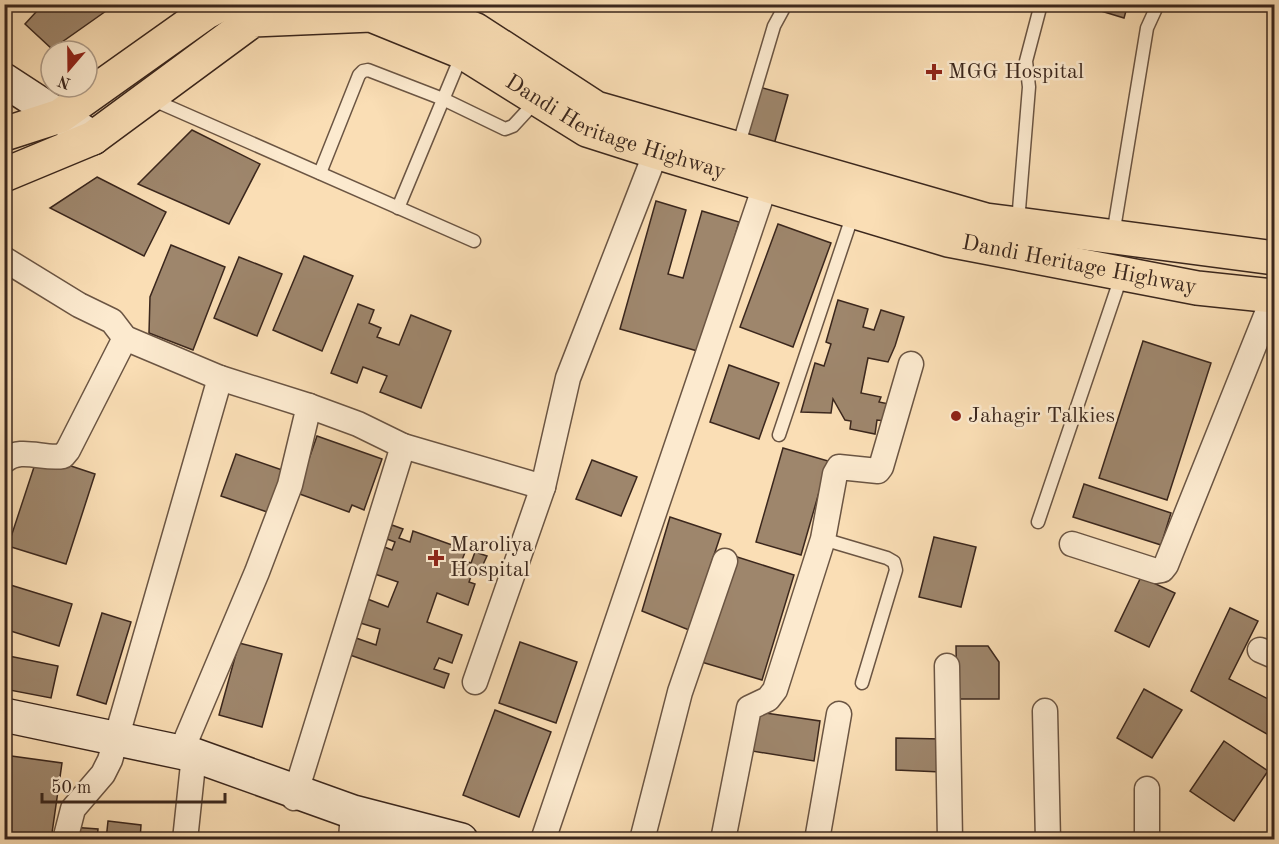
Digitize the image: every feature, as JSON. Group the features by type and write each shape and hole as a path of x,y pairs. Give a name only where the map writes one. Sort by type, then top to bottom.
{"highway":[{"path":"4,134 60,116 205,13 222,4"},
{"name":"Dandi Heritage Highway","path":"413,4 477,30 591,119 738,149 770,172 854,212 948,240 1113,237 1275,258"},
{"name":"Dandi Heritage Highway","path":"4,175 93,138 147,98 252,12 371,15 462,52 538,99 591,119 656,152 770,172 971,216 1016,239 1122,273 1197,288 1274,296"}],"street":[{"path":"4,80 93,138"},
{"path":"475,682 543,487 568,378 656,152"},
{"path":"543,840 770,172"},
{"path":"4,259 79,305 112,321 125,338 220,378 358,424 403,446 543,487"},
{"path":"1072,544 1156,571 1162,570 1166,565 1274,296"},
{"path":"4,460 18,453 55,458 63,456 69,450 125,338"},
{"path":"723,840 749,708 768,699 775,690 823,538 835,474 839,467 878,471 881,467 910,364"},
{"path":"65,840 73,809 107,768 220,378"},
{"path":"185,840 187,754 290,485 309,406"},
{"path":"295,794 403,446"},
{"path":"642,840 680,692 724,561"},
{"path":"947,666 950,840"},
{"path":"1045,711 1048,840"},
{"path":"817,840 839,714"},
{"path":"4,715 187,754 295,794 352,826 461,840"},
{"path":"1147,789 1147,840"}],"lane":[{"path":"738,149 774,26 786,4"},
{"path":"1016,239 1029,87 1026,61 1041,4"},
{"path":"1113,237 1147,28 1158,4"},
{"path":"398,208 462,52"},
{"path":"320,173 359,75 363,71 368,70 443,99 505,129 508,129 538,99"},
{"path":"147,98 474,241"},
{"path":"779,435 854,212"},
{"path":"1038,522 1122,273"},
{"path":"823,538 894,562 896,570 862,682"}],"building":[{"path":"29,4 116,4 66,39 41,39 25,24 36,12"},
{"path":"1078,4 1128,4 1124,18"},
{"path":"759,87 788,95 771,155 743,146"},
{"path":"192,130 260,164 229,224 138,184"},
{"path":"97,177 166,212 144,256 50,208"},
{"path":"656,201 686,210 668,274 683,278 702,211 739,222 701,352 620,329"},
{"path":"778,224 831,243 793,347 740,327"},
{"path":"171,245 225,267 193,350 149,333 150,297"},
{"path":"304,256 353,276 322,351 273,330"},
{"path":"239,257 282,274 257,336 214,318"},
{"path":"838,300 868,309 863,327 874,330 881,310 904,317 888,362 868,358 861,393 881,397 879,402 889,404 885,421 877,420 875,434 850,429 851,421 845,420 833,399 831,413 801,412 815,363 824,366 831,344 826,342"},
{"path":"358,304 374,310 369,323 381,328 377,337 399,345 411,315 451,331 421,408 380,392 387,376 363,367 357,383 331,373"},
{"path":"1143,341 1211,363 1167,500 1099,478"},
{"path":"729,365 779,383 759,439 710,422"},
{"path":"317,436 382,459 364,510 352,505 349,512 297,493"},
{"path":"783,448 828,461 801,555 756,542"},
{"path":"236,454 285,471 270,513 221,496"},
{"path":"38,455 95,474 66,564 8,546"},
{"path":"592,460 637,477 621,516 576,499"},
{"path":"1084,484 1171,513 1161,545 1073,517"},
{"path":"670,517 721,534 689,630 642,611"},
{"path":"392,525 403,529 399,538 410,542 413,531 466,550 462,560 471,563 475,552 487,556 480,571 474,568 469,582 475,584 468,605 437,593 427,622 462,635 452,663 439,658 434,669 449,674 444,688 350,655 356,638 376,645 380,629 357,622 365,598 388,607 398,582 372,573 382,546 392,550 395,542 387,539"},
{"path":"934,537 976,547 961,607 919,597"},
{"path":"731,555 794,575 762,680 698,661"},
{"path":"1141,577 1175,593 1149,647 1115,631"},
{"path":"4,583 72,604 59,646 4,629"},
{"path":"1230,608 1258,621 1229,679 1274,702 1274,738 1191,691"},
{"path":"102,613 131,622 106,704 77,695"},
{"path":"520,642 577,662 556,723 499,703"},
{"path":"239,643 282,654 262,727 219,715"},
{"path":"956,646 988,646 999,662 999,699 957,699"},
{"path":"4,655 58,666 51,698 4,689"},
{"path":"1144,689 1182,710 1152,758 1117,738"},
{"path":"495,710 551,732 519,817 463,795"},
{"path":"751,711 820,721 814,761 746,750"},
{"path":"896,738 941,739 941,772 896,770"},
{"path":"1224,741 1268,771 1234,821 1190,791"},
{"path":"4,755 62,763 51,840 4,840"},
{"path":"108,821 141,825 140,840 106,840"},
{"path":"71,827 98,829 97,840 76,840"}],"place":[{"name":"MGG Hospital","path":"934,72"},
{"name":"Jahagir Talkies","path":"956,416"},
{"name":"Maroliya Hospital","path":"436,558"}]}
